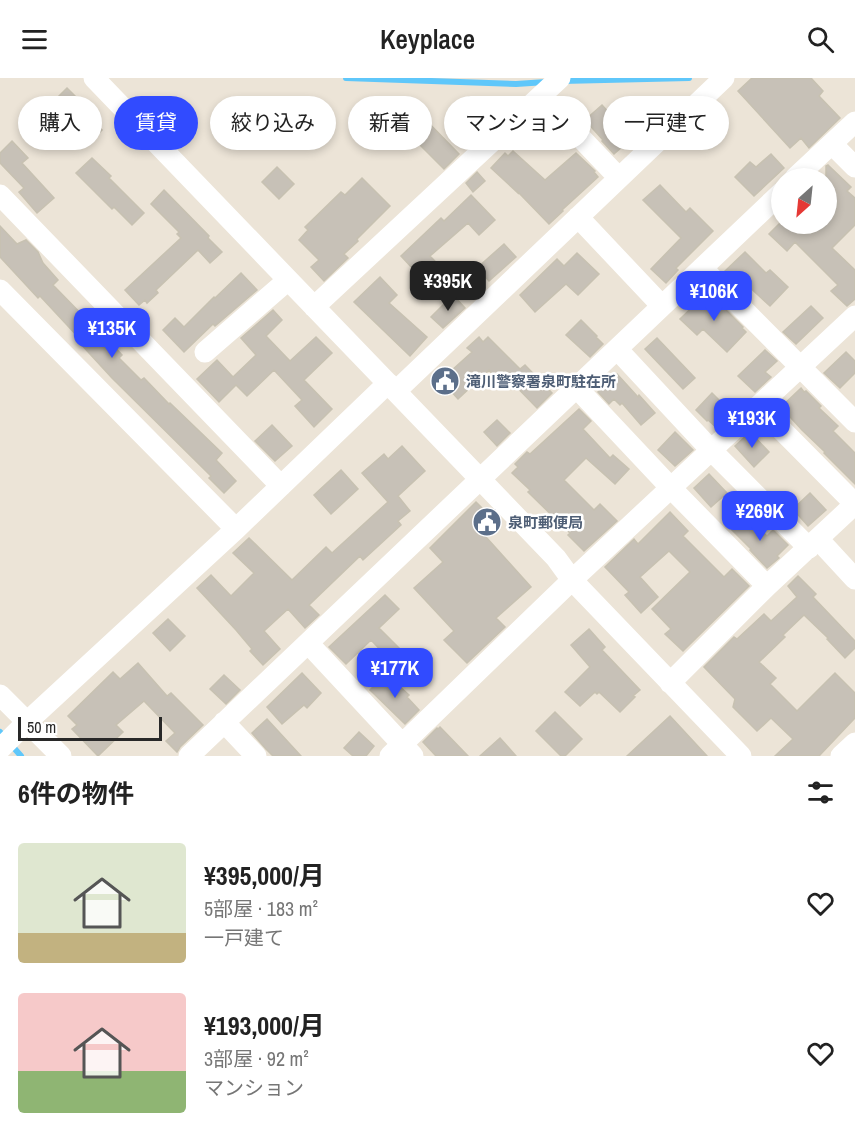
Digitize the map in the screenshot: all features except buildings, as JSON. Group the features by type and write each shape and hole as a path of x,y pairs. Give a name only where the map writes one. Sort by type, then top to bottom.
{"street":[{"path":"94,78 556,558 572,580 741,756"},
{"path":"541,96 560,78"},
{"path":"0,749 281,486 578,217 724,78"},
{"path":"806,168 855,122"},
{"path":"832,144 855,167"},
{"path":"591,149 619,178"},
{"path":"314,307 483,150"},
{"path":"0,195 281,486"},
{"path":"189,756 771,202"},
{"path":"578,217 662,306"},
{"path":"702,268 855,422"},
{"path":"205,352 288,280"},
{"path":"0,290 236,529"},
{"path":"308,643 402,752 572,580 800,367 852,326"},
{"path":"617,349 711,450 855,579"},
{"path":"576,387 767,586"},
{"path":"670,683 767,586 855,504 758,406"},
{"path":"0,694 61,756"},
{"path":"224,722 256,756"},
{"path":"841,756 855,743"}],"waterway":[{"path":"346,78 516,84 546,82"},
{"path":"562,81 689,78"},
{"path":"0,732 21,756"}],"place":[{"name":"滝川警察署泉町駐在所","path":"445,381"},
{"name":"泉町郵便局","path":"487,522"}]}
